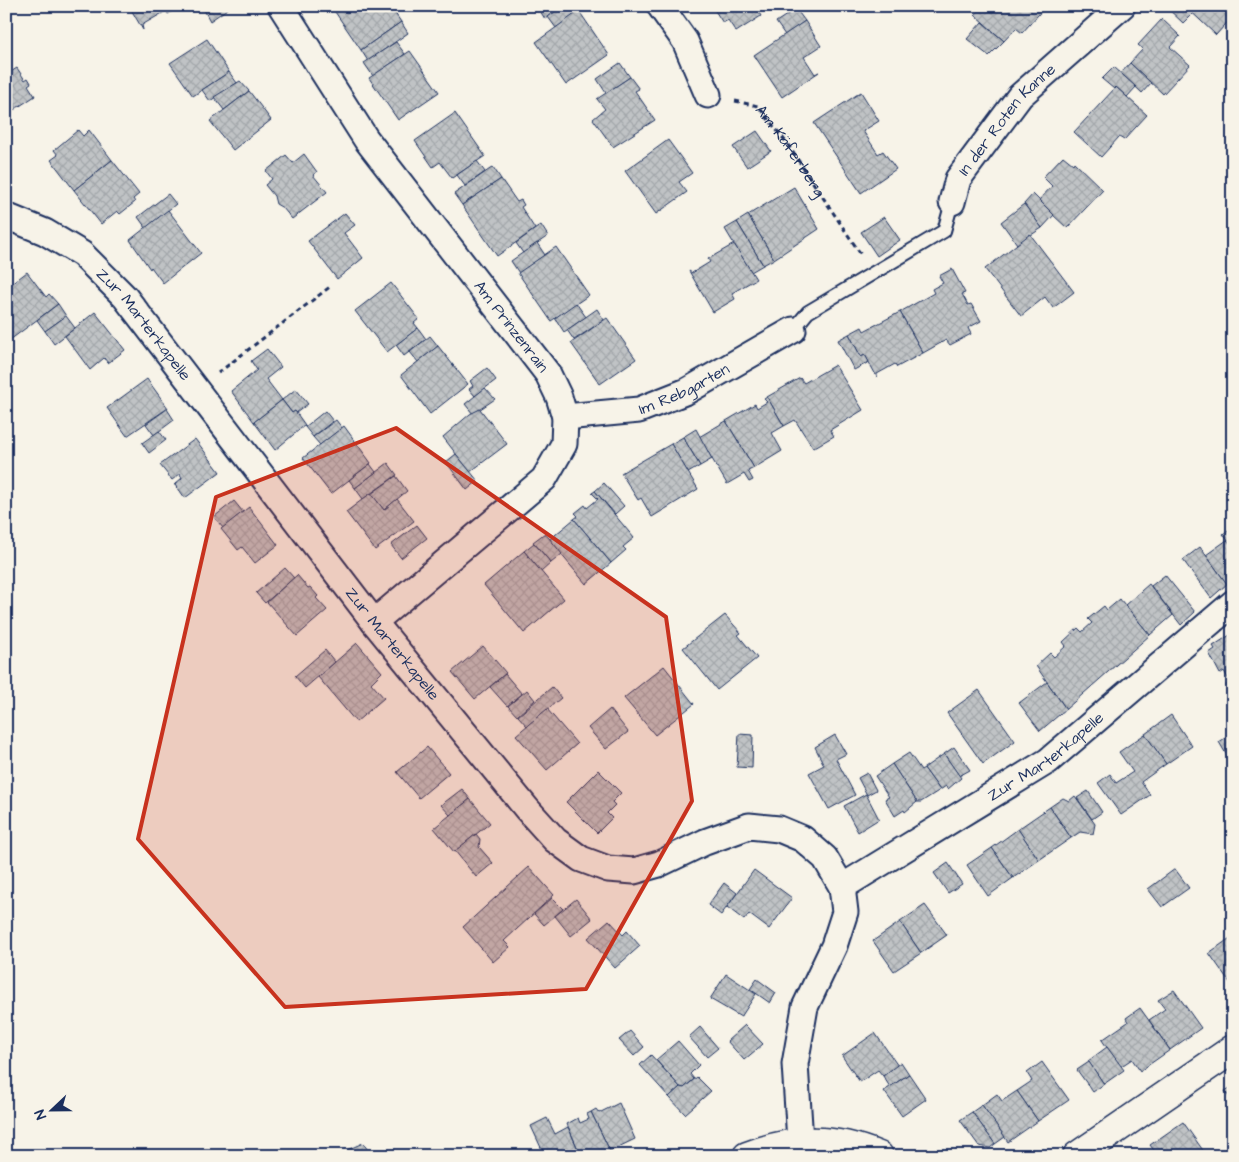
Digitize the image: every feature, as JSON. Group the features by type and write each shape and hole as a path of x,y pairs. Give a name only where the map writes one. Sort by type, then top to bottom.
{"street":[{"name":"Am Prinzenrain","path":"280,6 366,139 548,374 559,397 565,417 564,444 544,479 374,622"},
{"path":"660,6 685,41 708,95"},
{"name":"In der Roten Kanne","path":"952,202 958,179 1020,96 1122,6"},
{"name":"Zur Marterkapelle","path":"6,216 45,232 82,254 125,297 197,388 374,622 527,809 555,840 581,859 608,869 634,871 659,864 705,842 749,826 779,829 803,839 825,858 842,887 845,912 834,946 805,1007 795,1064 800,1141"},
{"name":"Im Rebgarten","path":"565,417 640,410 688,391 794,330"},
{"name":"Zur Marterkapelle","path":"842,887 1048,761 1233,603"},
{"path":"1078,1156 1233,1050"},
{"path":"747,1156 768,1148 800,1141 838,1143 879,1156"}],"lane":[{"name":"In der Roten Kanne","path":"794,330 808,312 944,231 952,202"}],"path":[{"name":"Am Käferberg","path":"708,95 758,106 786,142 874,273"},
{"path":"197,388 332,286"}],"highlighted area":[{"path":"396,428 666,617 692,801 586,989 285,1007 138,839 216,497"}],"building":[{"path":"129,6 180,6 168,14 166,11 142,25 143,30"},
{"path":"202,6 229,6 230,7 210,21"},
{"path":"331,6 390,6 401,22 361,50"},
{"path":"537,6 563,6 545,19"},
{"path":"563,6 573,6 577,13 556,28 548,17"},
{"path":"712,6 755,6 761,16 736,32 728,20 723,23"},
{"path":"982,6 1046,6 1022,33 1016,28 1004,41 975,15"},
{"path":"1165,6 1185,6 1193,13 1183,23"},
{"path":"1185,6 1233,6 1233,16 1216,35"},
{"path":"796,9 805,21 785,35 776,22"},
{"path":"579,11 609,55 566,85 536,42"},
{"path":"1162,19 1180,36 1170,47 1190,65 1163,94 1130,63 1143,49 1138,45"},
{"path":"805,21 821,46 804,57 815,74 819,72 782,97 754,55"},
{"path":"401,22 408,33 368,61 361,50"},
{"path":"982,22 1004,41 989,56 967,39"},
{"path":"207,39 229,72 193,96 170,63"},
{"path":"396,42 405,54 373,76 364,63"},
{"path":"410,51 439,92 398,120 369,78"},
{"path":"620,63 630,77 606,93 597,79"},
{"path":"1130,63 1151,83 1142,93 1121,73"},
{"path":"1114,67 1136,87 1127,97 1116,87 1114,89 1102,79"},
{"path":"17,68 25,80 28,78 31,83 28,85 35,96 6,115 6,75"},
{"path":"229,72 237,83 210,101 202,90"},
{"path":"630,77 639,89 635,91 655,120 613,147 593,119 605,109 597,99"},
{"path":"240,81 249,91 224,110 214,97"},
{"path":"1116,87 1147,115 1124,140 1119,137 1101,157 1074,132"},
{"path":"249,91 271,120 233,150 210,121"},
{"path":"861,92 879,121 863,131 878,154 883,151 896,169 861,193 814,123"},
{"path":"455,113 485,156 452,178 440,162 433,167 415,141"},
{"path":"78,130 83,136 89,130 112,160 74,190 51,160 58,155 54,150"},
{"path":"757,131 771,151 747,167 733,147"},
{"path":"668,140 692,173 679,182 687,192 656,214 625,171"},
{"path":"304,154 317,172 313,175 327,192 292,219 283,208 276,204 274,196 265,185 272,179 266,171 286,155 293,163"},
{"path":"1063,156 1073,164 1074,162 1103,190 1067,228 1038,201 1052,186 1043,177"},
{"path":"112,160 139,194 133,199 135,202 120,214 117,211 101,224 74,190"},
{"path":"477,161 485,172 465,186 457,175"},
{"path":"493,167 501,179 462,205 454,194"},
{"path":"501,179 517,202 521,200 524,205 521,207 535,229 497,256 462,205"},
{"path":"794,187 819,229 774,259 748,215"},
{"path":"168,194 176,204 146,228 138,217"},
{"path":"1033,194 1054,215 1042,228 1024,204"},
{"path":"1024,204 1042,228 1017,244 1001,222"},
{"path":"168,210 201,253 163,283 151,267 150,269 130,240"},
{"path":"345,213 355,225 344,233 363,258 337,279 308,241"},
{"path":"748,215 774,259 763,265 737,222"},
{"path":"884,217 900,240 877,256 861,232"},
{"path":"737,222 763,265 751,272 725,229"},
{"path":"541,225 548,236 523,253 516,243"},
{"path":"1030,234 1074,292 1053,308 1045,297 1021,316 985,269"},
{"path":"537,243 545,255 519,273 511,261"},
{"path":"734,244 756,279 732,293 735,299 713,312 689,271 692,273 710,262 708,259"},
{"path":"556,247 589,295 551,321 518,273"},
{"path":"952,269 965,293 962,294 968,305 971,304 981,321 968,328 971,334 950,345 946,340 923,353 900,312 934,293 932,289 943,283 939,276"},
{"path":"27,272 46,297 49,294 58,304 6,343 6,288"},
{"path":"391,283 419,319 414,323 418,328 387,352 355,311"},
{"path":"576,303 586,317 564,332 555,318"},
{"path":"58,304 66,316 45,331 37,320"},
{"path":"597,309 604,320 574,340 567,330"},
{"path":"95,312 125,350 108,363 104,358 90,370 65,336"},
{"path":"900,312 923,353 897,367 895,364 877,374 877,377 865,355 861,357 849,334 862,327 864,331"},
{"path":"66,316 75,328 54,344 45,331"},
{"path":"607,318 636,359 600,384 571,343"},
{"path":"418,328 426,339 404,356 396,345"},
{"path":"849,334 861,357 865,355 869,362 854,370 838,340"},
{"path":"430,336 438,346 418,362 410,352"},
{"path":"438,346 468,384 430,414 401,375"},
{"path":"267,349 281,367 266,379 282,400 254,422 231,391 257,370 251,361"},
{"path":"835,365 863,410 830,430 834,436 813,448 795,420 784,426 767,397 800,378 804,383"},
{"path":"487,368 496,380 475,396 469,389 473,386 470,381"},
{"path":"147,379 168,408 127,436 107,408"},
{"path":"485,388 495,399 473,414 465,404"},
{"path":"296,389 308,404 296,413 295,411 292,413 282,400"},
{"path":"767,397 784,426 772,433 782,451 754,468 726,421 755,404 757,408 767,402 764,399"},
{"path":"282,400 292,413 295,411 305,425 275,450 254,422"},
{"path":"167,409 174,420 154,435 146,424"},
{"path":"480,409 507,444 470,472 443,437 470,414"},
{"path":"325,411 333,421 313,437 305,427"},
{"path":"336,420 342,428 320,445 313,437"},
{"path":"726,421 754,468 748,471 753,480 749,482 744,474 727,484 699,437"},
{"path":"344,426 371,463 331,494 303,458"},
{"path":"696,429 712,459 700,466 683,437"},
{"path":"159,431 166,440 149,453 142,443"},
{"path":"683,437 700,466 688,473 671,444"},
{"path":"195,439 220,472 185,498 175,484 182,478 180,474 172,480 160,465"},
{"path":"671,444 698,489 652,517 641,498 638,500 621,473"},
{"path":"456,454 478,481 467,490 446,462"},
{"path":"388,463 397,475 363,499 355,488"},
{"path":"370,464 376,472 355,488 349,480"},
{"path":"396,476 407,491 384,510 371,494"},
{"path":"604,483 624,506 615,514 595,491"},
{"path":"595,491 634,538 623,547 626,550 611,563 574,519 578,516 575,513 585,505 587,508 598,499 592,493"},
{"path":"371,493 384,510 397,499 414,521 375,550 346,512"},
{"path":"234,501 243,512 223,528 214,517"},
{"path":"249,507 278,545 255,563 242,547 238,550 221,529"},
{"path":"574,519 611,563 586,584 549,540"},
{"path":"417,525 427,538 401,558 391,545"},
{"path":"1233,526 1233,547 1223,534"},
{"path":"545,533 562,554 551,563 533,542"},
{"path":"1227,540 1233,547 1233,579 1227,584 1206,555"},
{"path":"534,543 551,563 541,572 524,551"},
{"path":"1200,547 1227,584 1211,598 1183,560"},
{"path":"524,551 564,599 524,633 484,585"},
{"path":"285,568 294,578 265,603 256,593"},
{"path":"297,575 318,596 316,598 327,610 297,636 267,602"},
{"path":"1165,575 1195,612 1181,625 1151,586"},
{"path":"1149,584 1173,615 1150,635 1125,605"},
{"path":"1120,599 1150,635 1066,709 1036,666 1050,653 1054,657 1066,646 1063,642 1078,628 1082,632 1092,623 1088,619 1104,606 1107,610"},
{"path":"725,615 741,633 738,635 757,658 717,690 683,648"},
{"path":"1233,633 1233,696 1226,685 1230,682 1224,671 1220,674 1209,653 1215,649 1213,646"},
{"path":"357,643 382,672 371,683 384,698 356,722 318,677"},
{"path":"483,646 506,673 475,699 452,672"},
{"path":"325,650 335,662 305,688 295,676"},
{"path":"664,666 694,704 655,735 624,698"},
{"path":"505,674 522,694 507,706 490,687"},
{"path":"1047,682 1066,709 1040,731 1019,703"},
{"path":"552,687 561,698 527,726 518,716"},
{"path":"527,690 535,700 517,716 508,706"},
{"path":"979,690 1015,741 983,764 947,713"},
{"path":"547,709 577,744 547,770 516,735"},
{"path":"610,709 628,732 606,749 588,728"},
{"path":"1171,715 1192,746 1166,764 1145,734"},
{"path":"1233,733 1233,766 1219,742"},
{"path":"739,734 753,735 752,768 737,767"},
{"path":"1145,734 1166,764 1141,782 1150,795 1121,815 1098,783 1110,774 1116,783 1133,772 1119,752"},
{"path":"835,735 846,754 836,759 855,795 829,809 809,773 824,765 815,747"},
{"path":"427,747 449,773 419,798 397,772"},
{"path":"954,747 970,770 959,776 944,754"},
{"path":"909,753 921,770 924,768 940,790 921,802 917,802 892,764"},
{"path":"944,754 961,778 948,789 946,786 940,790 924,768"},
{"path":"892,764 917,802 905,812 904,810 895,816 885,799 889,797 875,776"},
{"path":"598,770 621,793 612,802 615,805 607,813 612,818 597,833 566,802"},
{"path":"867,773 876,790 867,795 858,778"},
{"path":"462,789 470,799 450,815 441,805"},
{"path":"1088,791 1102,812 1092,819 1077,798"},
{"path":"866,794 879,819 858,832 844,806"},
{"path":"1075,796 1095,824 1093,834 1080,832 1071,838 1050,807 1063,798 1069,801"},
{"path":"470,799 490,823 454,852 434,828"},
{"path":"1050,807 1071,838 1039,860 1018,829"},
{"path":"1018,829 1039,860 1013,878 992,848"},
{"path":"476,834 480,839 479,847 493,863 476,877 455,851"},
{"path":"992,848 1013,878 988,896 967,865"},
{"path":"948,863 962,884 948,893 934,873"},
{"path":"529,867 554,895 504,941 510,947 493,962 463,927"},
{"path":"1175,869 1189,888 1162,907 1148,889"},
{"path":"754,870 792,898 769,929 749,914 744,920 727,907"},
{"path":"724,883 737,893 721,915 708,905"},
{"path":"552,898 563,909 544,925 534,914"},
{"path":"576,899 592,919 571,936 555,916"},
{"path":"925,905 947,935 921,953 900,922"},
{"path":"609,920 623,935 627,931 640,946 615,968 588,938"},
{"path":"900,922 921,953 894,971 873,941"},
{"path":"1233,936 1233,987 1209,953"},
{"path":"726,974 756,994 741,1017 710,999"},
{"path":"757,979 776,993 770,1003 750,989"},
{"path":"1174,990 1201,1028 1170,1050 1149,1020 1165,1009 1158,1000"},
{"path":"1140,1008 1170,1050 1140,1071 1132,1059 1120,1067 1102,1040 1128,1022 1126,1018"},
{"path":"745,1025 763,1044 744,1060 727,1041"},
{"path":"700,1027 718,1048 707,1057 689,1037"},
{"path":"630,1031 644,1047 634,1056 619,1040"},
{"path":"875,1033 898,1066 883,1076 878,1070 860,1082 842,1056"},
{"path":"678,1041 699,1065 690,1074 694,1079 684,1088 680,1087 656,1060"},
{"path":"1107,1047 1124,1070 1104,1084 1088,1061"},
{"path":"651,1055 680,1087 669,1097 640,1065"},
{"path":"901,1062 909,1074 890,1087 883,1076"},
{"path":"1042,1062 1069,1100 1038,1121 1017,1091 1032,1081 1027,1073"},
{"path":"1089,1062 1104,1084 1093,1092 1077,1070"},
{"path":"909,1074 926,1099 902,1116 884,1091"},
{"path":"697,1077 711,1091 685,1114 669,1097 680,1087 684,1088"},
{"path":"1233,1086 1233,1103 1225,1091"},
{"path":"1017,1091 1038,1121 1008,1142 982,1105 997,1094 1002,1101"},
{"path":"619,1103 635,1139 610,1151 591,1112 596,1109 599,1113"},
{"path":"982,1105 1005,1137 995,1144 972,1112"},
{"path":"591,1112 610,1151 599,1156 581,1156 567,1124 578,1118 580,1123 589,1119 587,1114"},
{"path":"972,1112 995,1144 990,1148 979,1146 960,1120"},
{"path":"547,1118 555,1134 568,1127 581,1156 550,1156 548,1150 543,1152 531,1126"},
{"path":"1183,1122 1207,1156 1158,1156 1150,1145"},
{"path":"363,1143 372,1156 351,1156 347,1150"}]}
